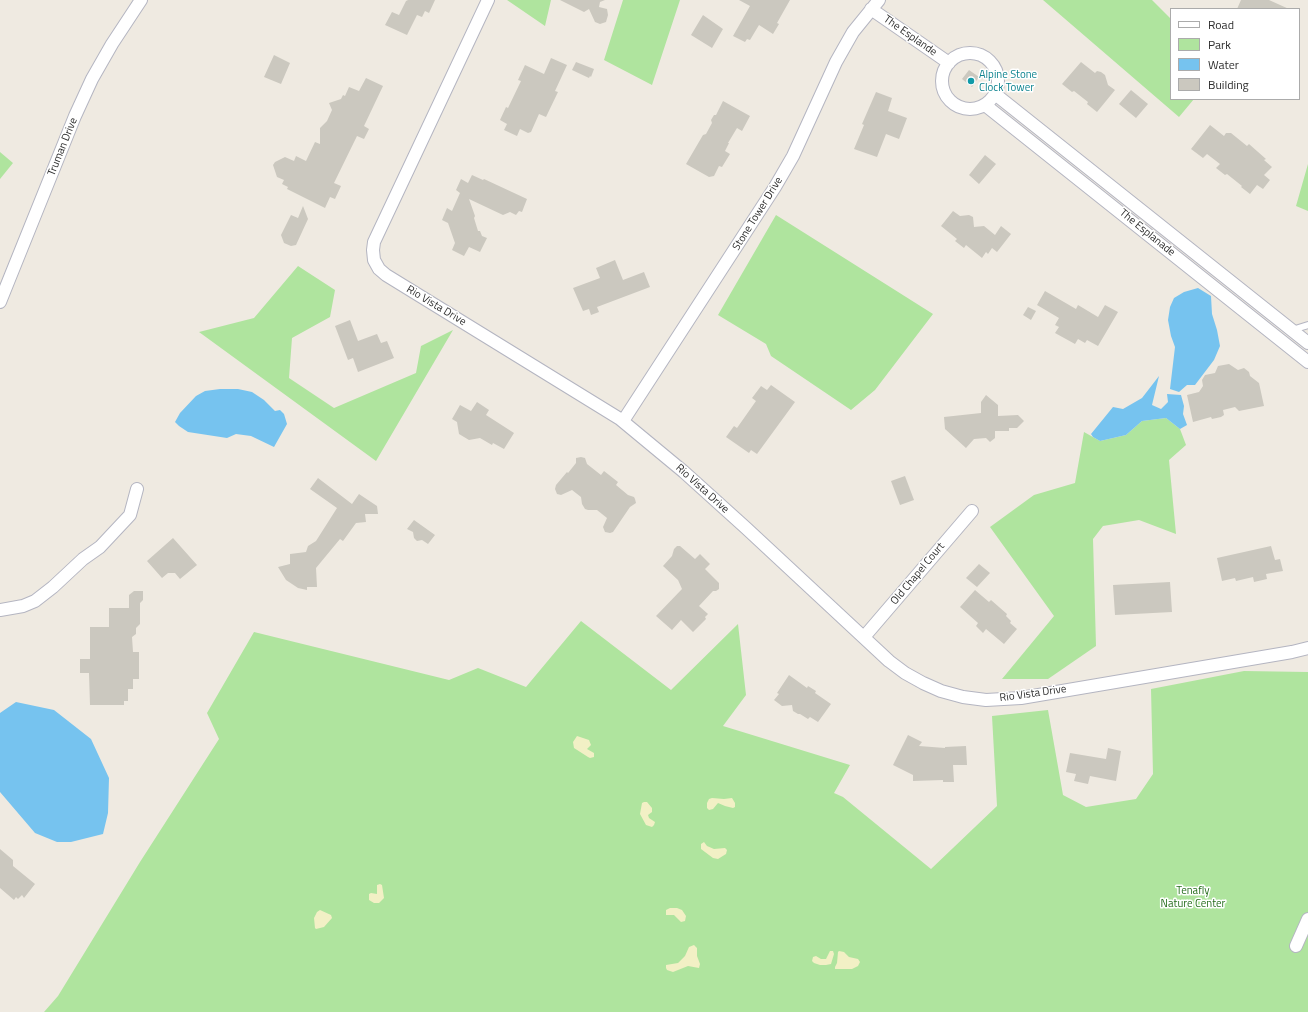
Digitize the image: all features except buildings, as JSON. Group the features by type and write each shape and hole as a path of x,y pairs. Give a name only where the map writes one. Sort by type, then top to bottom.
{"street":[{"name":"Truman Drive","path":"0,302 92,79 112,44 141,0"},
{"name":"Rio Vista Drive","path":"488,0 377,233 372,250 374,260 386,275 624,421 684,472 746,528 889,661 905,673 941,691 963,697 986,700 1021,698 1308,648"},
{"name":"Stone Tower Drive","path":"624,421 775,188 793,156 836,62 854,32 875,5"},
{"name":"The Esplande","path":"875,5 949,63"},
{"name":"The Esplande","path":"985,105 968,109 952,103 946,96 942,80 944,71 949,63 964,54 982,56 995,68 998,76 996,94"},
{"path":"985,105 996,94"},
{"name":"The Esplanade","path":"996,94 1308,343"},
{"name":"The Esplanade","path":"985,105 1308,362"},
{"path":"0,610 23,606 35,600 50,590 83,558 100,547 130,515 137,489"},
{"name":"Old Chapel Court","path":"864,638 972,511"},
{"path":"1296,946 1308,919"}],"lane":[{"path":"1145,232 1155,221"},
{"path":"1292,330 1308,325"}],"green space":[{"path":"507,0 551,0 545,26"},
{"path":"623,0 680,0 652,85 604,60"},
{"path":"1043,0 1152,0 1170,18 1170,100 1193,100 1179,117"},
{"path":"0,152 13,163 0,179"},
{"path":"1308,164 1308,211 1296,206"},
{"path":"776,215 933,314 875,390 851,410 771,356 766,344 718,315"},
{"path":"298,266 335,290 330,317 292,338 289,378 334,408 416,373 421,346 453,330 376,461 199,332 254,318"},
{"path":"1166,418 1180,429 1186,445 1169,460 1176,534 1139,520 1103,526 1093,539 1096,646 1048,679 1002,679 1054,616 990,527 1034,495 1075,483 1084,432 1100,441 1126,435 1142,421"},
{"name":"Tenafly Nature Center","path":"581,621 671,690 738,624 746,695 723,726 850,765 834,793 843,797 931,869 997,806 992,716 1048,710 1063,795 1086,807 1136,799 1153,774 1151,689 1244,671 1308,672 1308,1012 44,1012 58,996 140,862 219,739 207,713 254,632 449,680 478,668 526,687"}],"sand":[{"path":"577,736 589,740 591,745 587,749 594,753 594,757 590,758 574,748 573,742"},
{"path":"732,798 735,803 735,807 733,808 718,803 713,809 709,810 707,808 707,803 709,799"},
{"path":"647,802 652,808 652,812 648,815 649,818 655,822 652,827 646,825 640,814 642,803"},
{"path":"704,842 707,846 714,849 725,848 727,850 726,854 718,859 713,858 701,849 701,844"},
{"path":"377,885 382,885 384,898 379,903 374,903 369,900 369,894 377,894"},
{"path":"670,908 682,910 686,916 685,921 681,922 674,915 666,915 666,910"},
{"path":"320,910 331,915 332,918 324,927 316,929 314,918"},
{"path":"694,945 697,948 697,956 700,964 699,968 688,966 673,972 667,970 666,965 678,963 685,956 689,947"},
{"path":"830,951 833,951 834,954 831,964 820,965 812,961 813,957 816,956 821,959 826,959"},
{"path":"839,951 844,952 849,957 858,959 860,962 858,966 852,969 835,969"}],"water":[{"path":"1198,288 1211,296 1212,314 1220,346 1214,360 1195,385 1187,385 1179,392 1170,389 1175,347 1168,320 1170,307 1174,298 1184,292"},
{"path":"1159,376 1152,405 1161,409 1168,402 1167,394 1181,395 1184,406 1183,414 1187,425 1180,429 1166,418 1142,421 1126,435 1100,441 1093,437 1091,434 1113,407 1123,409 1142,398"},
{"path":"238,389 252,392 264,400 275,411 280,410 284,414 287,424 274,447 251,436 236,434 227,438 188,432 175,422 180,413 196,396 205,391"},
{"path":"16,702 54,710 91,739 109,778 108,813 103,834 71,842 57,842 35,833 0,792 0,713"}],"place":[{"name":"Alpine Stone Clock Tower","path":"971,81"}]}
